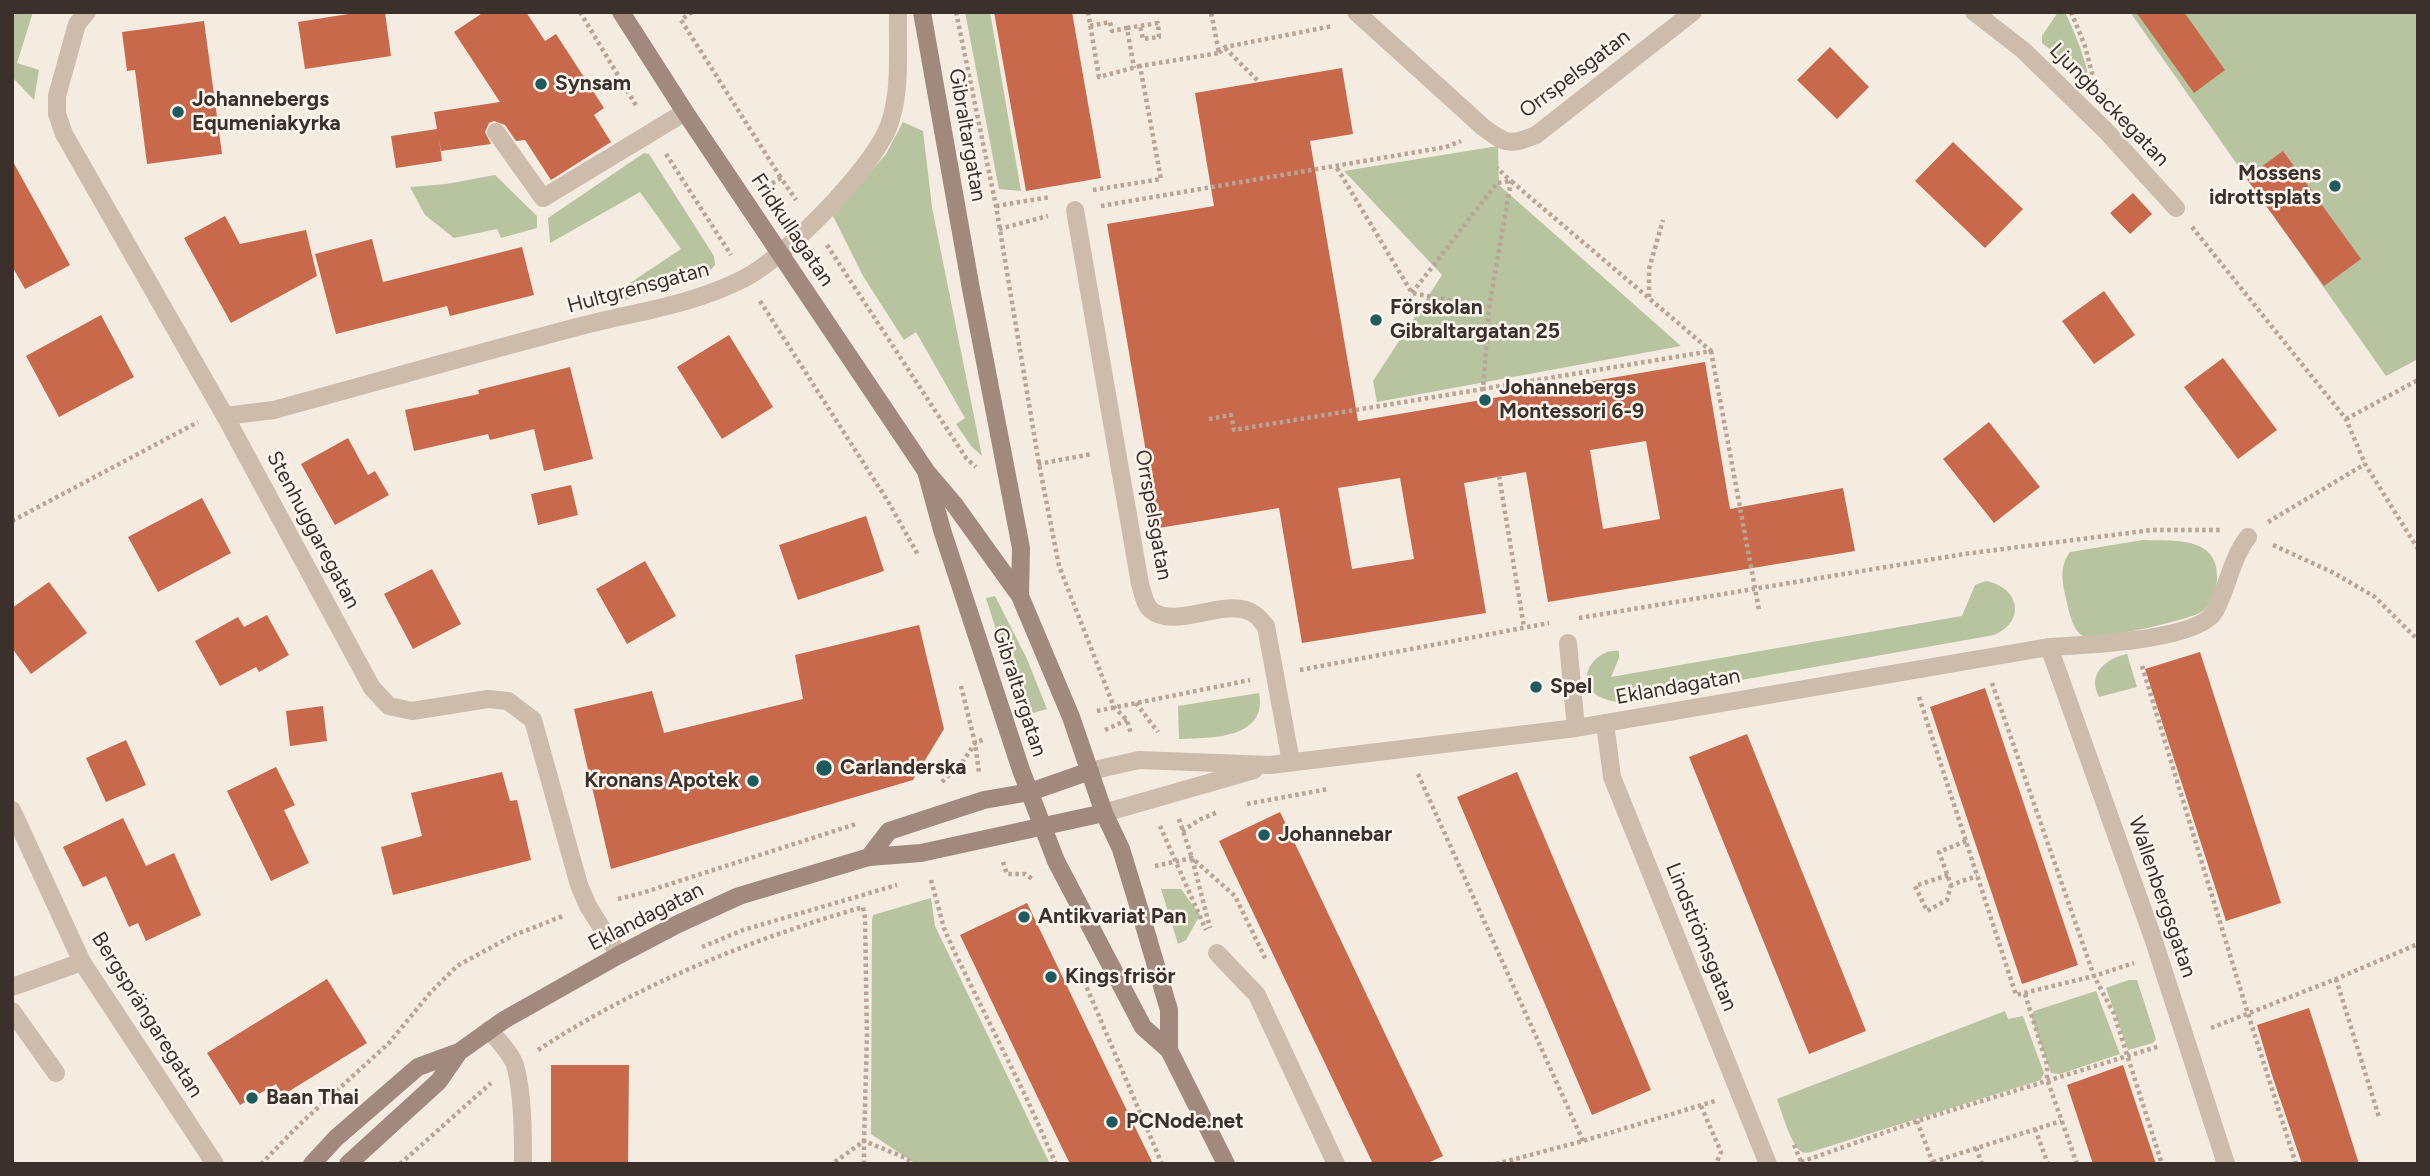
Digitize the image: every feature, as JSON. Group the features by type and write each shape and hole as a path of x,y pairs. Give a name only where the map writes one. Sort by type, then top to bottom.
{"street":[{"name":"Stenhuggaregatan","path":"87,12 77,24 57,96 57,114 64,134 223,413 372,688 389,706 412,711 488,699 509,701 533,720 579,884 588,906 620,956"},
{"name":"Fridkullagatan","path":"621,12 926,471"},
{"name":"Hultgrensgatan","path":"223,413 274,410 583,326 707,296 746,278 780,254 812,223 866,162 887,128 896,94 898,12"},
{"name":"Gibraltargatan","path":"922,12 1004,470 1021,548 1020,596"},
{"name":"Orrspelsgatan","path":"1360,16 1483,127 1499,139 1515,144 1536,135 1693,12"},
{"name":"Ljungbackegatan","path":"1974,12 2023,50 2106,131 2176,208"},
{"path":"496,132 543,198 685,112"},
{"name":"Orrspelsgatan","path":"1075,210 1145,601 1151,610 1166,616 1191,615 1229,608 1253,612 1266,626 1291,762"},
{"name":"Gibraltargatan","path":"926,471 954,504 1020,596 1071,717 1104,813 1121,849 1169,1010 1169,1050"},
{"name":"Gibraltargatan","path":"926,471 965,602 1056,861 1143,1027 1169,1050 1226,1164"},
{"name":"Eklandagatan","path":"312,1164 336,1138 418,1067 459,1052 489,1030 620,956 678,924 739,897 869,857 921,853 1104,813 1270,765 1576,728 2049,647 2134,641 2186,628 2204,621 2214,613 2238,549 2248,537"},
{"path":"1568,643 1576,728"},
{"name":"Wallenbergsgatan","path":"2049,647 2159,956 2226,1164"},
{"name":"Lindströmsgatan","path":"1605,723 1612,776 1768,1164"},
{"name":"Eklandagatan","path":"869,857 890,831 984,800 1030,792 1090,771 1139,760 1270,765"},
{"name":"Bergsprängaregatan","path":"12,810 82,962 215,1164"},
{"path":"1217,953 1257,995 1336,1164"},
{"path":"12,987 82,962"},
{"path":"12,1011 56,1073"},
{"path":"489,1030 514,1065 519,1095 523,1164"},
{"name":"Eklandagatan","path":"348,1164 439,1081 459,1052"}],"path":[{"path":"580,12 708,221 889,503 921,560"},
{"path":"676,12 780,178 966,458 981,471 1004,470 1077,457"},
{"path":"681,20 692,12"},
{"path":"956,12 996,206 1039,464 1059,566 1114,707 1126,720 1139,760"},
{"path":"1088,12 1099,77 1137,67 1219,53 1225,47 1360,16"},
{"path":"1211,12 1219,53"},
{"path":"2071,12 2085,46 2094,83"},
{"path":"1090,26 1110,23 1112,31 1126,28 1158,23 1160,37 1143,39 1140,26"},
{"path":"1092,190 1161,179 1126,28"},
{"path":"1225,47 1259,82"},
{"path":"1103,205 1337,167 1446,147 1469,138"},
{"path":"1495,166 1711,351 1759,610"},
{"path":"1337,167 1412,293 1489,308"},
{"path":"708,221 780,178"},
{"path":"1412,293 1497,183 1511,181"},
{"path":"1485,400 1483,388 1489,308 1511,181"},
{"path":"996,206 1051,197"},
{"path":"2176,208 2346,419 2365,464 2418,549"},
{"path":"999,229 1030,219"},
{"path":"1649,298 1649,269 1663,220"},
{"path":"1209,419 1231,415 1234,430 1711,351"},
{"path":"2346,419 2418,380"},
{"path":"12,521 223,413"},
{"path":"2248,537 2261,526 2365,464"},
{"path":"1499,476 1524,627"},
{"path":"1578,618 1964,554 2152,530 2214,528 2276,545 2375,597 2418,640"},
{"path":"1114,707 1551,622"},
{"path":"2134,641 2296,1164"},
{"path":"1991,680 2094,976 2113,1014 2162,1164"},
{"path":"959,681 975,743 984,800"},
{"path":"1918,696 2016,995 2094,976 2159,956"},
{"path":"1136,703 1157,729 1165,760"},
{"path":"1431,770 1418,773 1583,1141"},
{"path":"1244,805 1337,788"},
{"path":"1173,793 1217,953"},
{"path":"1151,799 1157,821 1217,953"},
{"path":"1182,831 1220,811"},
{"path":"261,1164 300,1124 389,1043 457,965 512,936 588,906 642,893 864,822"},
{"path":"995,836 1007,874 1025,874 1040,883"},
{"path":"1948,875 1915,886 1927,911 1947,900 1951,884 1948,875 1939,852 1966,841"},
{"path":"1951,884 1977,876"},
{"path":"919,880 931,877 941,919 953,949 1056,1164"},
{"path":"693,951 743,930 907,883"},
{"path":"400,1164 478,1093 553,1040 652,986 725,954 803,925 863,907 867,1037 864,1164"},
{"path":"1790,1137 1802,1163 1917,1121 2185,1038 2418,944"},
{"path":"1083,978 1162,1164"},
{"path":"2336,979 2379,1117"},
{"path":"2025,994 2047,1065 2047,1079 2077,1164"},
{"path":"1496,1164 1723,1099"},
{"path":"1701,1105 1721,1152 1716,1164"},
{"path":"1917,1121 1933,1163 2061,1121"},
{"path":"2035,1129 2048,1164"},
{"path":"832,1164 864,1141"},
{"path":"864,1141 906,1158 913,1164"},
{"path":"1976,1148 1982,1164"}],"green space":[{"path":"12,12 33,12 17,63 39,70 34,100 12,77"},
{"path":"965,12 990,12 1021,191 999,189"},
{"path":"2058,12 2065,12 2069,20 2089,80 2042,43 2042,36"},
{"name":"Mossens idrottsplats","path":"2130,12 2418,12 2418,359 2386,376"},
{"path":"903,122 923,131 932,207 982,456 971,446 956,424 965,418 916,332 904,340 863,276 833,216 886,154"},
{"path":"1498,146 1499,185 1681,346 1377,402 1373,381 1442,275 1344,171"},
{"path":"644,153 649,154 714,256 715,265 705,276 605,306 606,299 681,249 640,192 550,243 548,218"},
{"path":"495,175 537,216 537,228 501,238 497,229 454,238 425,215 410,187 446,184"},
{"path":"2143,540 2180,541 2202,548 2210,554 2217,577 2209,604 2195,615 2163,624 2124,633 2083,636 2072,622 2068,607 2063,583 2066,558 2070,552"},
{"path":"1986,581 2006,590 2015,605 2011,622 1994,635 1618,702 1601,697 1591,690 1587,681 1592,663 1609,651 1619,651 1611,677 1962,616 1975,585"},
{"path":"995,596 1027,659 1047,709 1023,716 986,598"},
{"path":"2127,654 2137,687 2099,697 2095,681 2100,669 2119,656"},
{"path":"1259,693 1259,708 1255,719 1246,728 1221,736 1179,739 1178,706"},
{"path":"1161,889 1181,889 1200,915 1186,940 1178,944"},
{"path":"931,898 935,926 1050,1164 916,1164 871,1134 873,915"},
{"path":"2137,980 2156,1039 2153,1043 2128,1050 2106,988"},
{"path":"2096,991 2120,1054 2060,1074 2051,1073 2031,1016 2034,1011"},
{"path":"2005,1011 2008,1019 2023,1016 2044,1073 2041,1080 1810,1152 1802,1152 1794,1144 1777,1099"}],"building":[{"path":"361,12 385,12 391,56 305,69 298,22"},
{"path":"484,12 526,12 545,41 556,34 604,108 594,115 611,142 551,180 525,140 516,141 505,125 494,121 489,123 485,132 491,144 441,151 439,139 442,161 396,168 391,136 437,129 434,112 500,102 454,32"},
{"path":"994,12 1072,12 1101,178 1026,191"},
{"path":"2136,12 2184,12 2225,70 2194,93"},
{"name":"Johannebergs Equmeniakyrka","path":"204,21 222,154 147,164 135,70 127,71 122,32"},
{"path":"1830,47 1869,87 1837,119 1797,80"},
{"path":"1342,68 1353,134 1310,141 1358,421 1705,362 1730,509 1843,488 1855,551 1548,602 1526,472 1464,483 1486,613 1302,643 1279,508 1159,528 1107,224 1214,206 1195,93","holes":["1646,441 1660,519 1603,529 1590,450","1400,478 1414,559 1352,569 1338,488"]},
{"path":"1953,142 2023,209 1985,248 1915,181"},
{"path":"2283,151 2361,259 2324,286 2246,178"},
{"path":"12,160 70,265 25,289 12,266"},
{"path":"2133,193 2152,214 2130,234 2110,213"},
{"path":"225,216 240,244 306,230 317,276 231,323 184,238"},
{"path":"372,239 383,282 522,247 534,295 450,316 447,306 336,334 315,254"},
{"path":"2104,291 2135,335 2094,364 2062,321"},
{"path":"101,315 134,377 59,417 26,356"},
{"path":"729,335 773,407 722,439 677,367"},
{"path":"2223,358 2277,430 2238,459 2184,387"},
{"path":"570,367 593,459 544,471 534,429 490,440 488,434 414,451 405,410 479,394 478,390"},
{"path":"1989,422 2040,487 1994,523 1943,459"},
{"path":"348,438 368,475 375,471 389,495 335,525 301,464"},
{"path":"571,485 578,515 538,525 531,494"},
{"path":"202,498 231,553 158,592 128,537"},
{"path":"866,516 884,571 798,600 779,545"},
{"path":"645,561 676,616 627,644 596,589"},
{"path":"432,569 461,624 413,649 384,594"},
{"path":"49,582 87,633 31,674 12,648 12,608"},
{"path":"267,615 289,655 259,672 256,667 220,686 195,641 238,617 244,627"},
{"path":"919,625 944,729 913,780 611,869 574,709 652,691 664,733 803,699 795,655"},
{"path":"2200,652 2281,903 2226,921 2145,669"},
{"path":"1985,688 2078,965 2022,984 1930,707"},
{"path":"323,706 327,741 290,746 286,711"},
{"path":"1747,734 1866,1031 1809,1054 1689,757"},
{"path":"126,740 146,785 106,802 86,758"},
{"path":"276,767 295,805 284,810 309,863 271,881 227,791"},
{"path":"502,772 510,801 517,800 531,860 393,895 381,847 422,836 411,793"},
{"path":"1517,772 1651,1090 1592,1115 1457,797"},
{"path":"1280,812 1443,1156 1426,1164 1373,1164 1219,841"},
{"path":"123,818 146,866 174,853 201,915 146,941 138,923 129,927 106,876 83,887 63,847"},
{"path":"1027,903 1153,1164 1070,1164 1049,1121 960,935"},
{"path":"327,979 367,1043 283,1095 276,1084 240,1105 207,1053"},
{"path":"2309,1008 2359,1164 2302,1164 2272,1075 2257,1025"},
{"path":"551,1065 629,1065 628,1164 551,1164"},
{"path":"2123,1065 2156,1164 2093,1164 2067,1085"}],"place":[{"name":"Synsam","path":"541,84"},
{"name":"Johannebergs Equmeniakyrka","path":"178,112"},
{"name":"Mossens idrottsplats","path":"2335,186"},
{"name":"Förskolan Gibraltargatan 25","path":"1376,320"},
{"name":"Johannebergs Montessori 6-9","path":"1485,400"},
{"name":"Spel","path":"1536,687"},
{"name":"Carlanderska","path":"824,768"},
{"name":"Kronans Apotek","path":"753,781"},
{"name":"Johannebar","path":"1264,835"},
{"name":"Antikvariat Pan","path":"1024,917"},
{"name":"Kings frisör","path":"1051,977"},
{"name":"Baan Thai","path":"252,1098"},
{"name":"PCNode.net","path":"1112,1122"}]}
